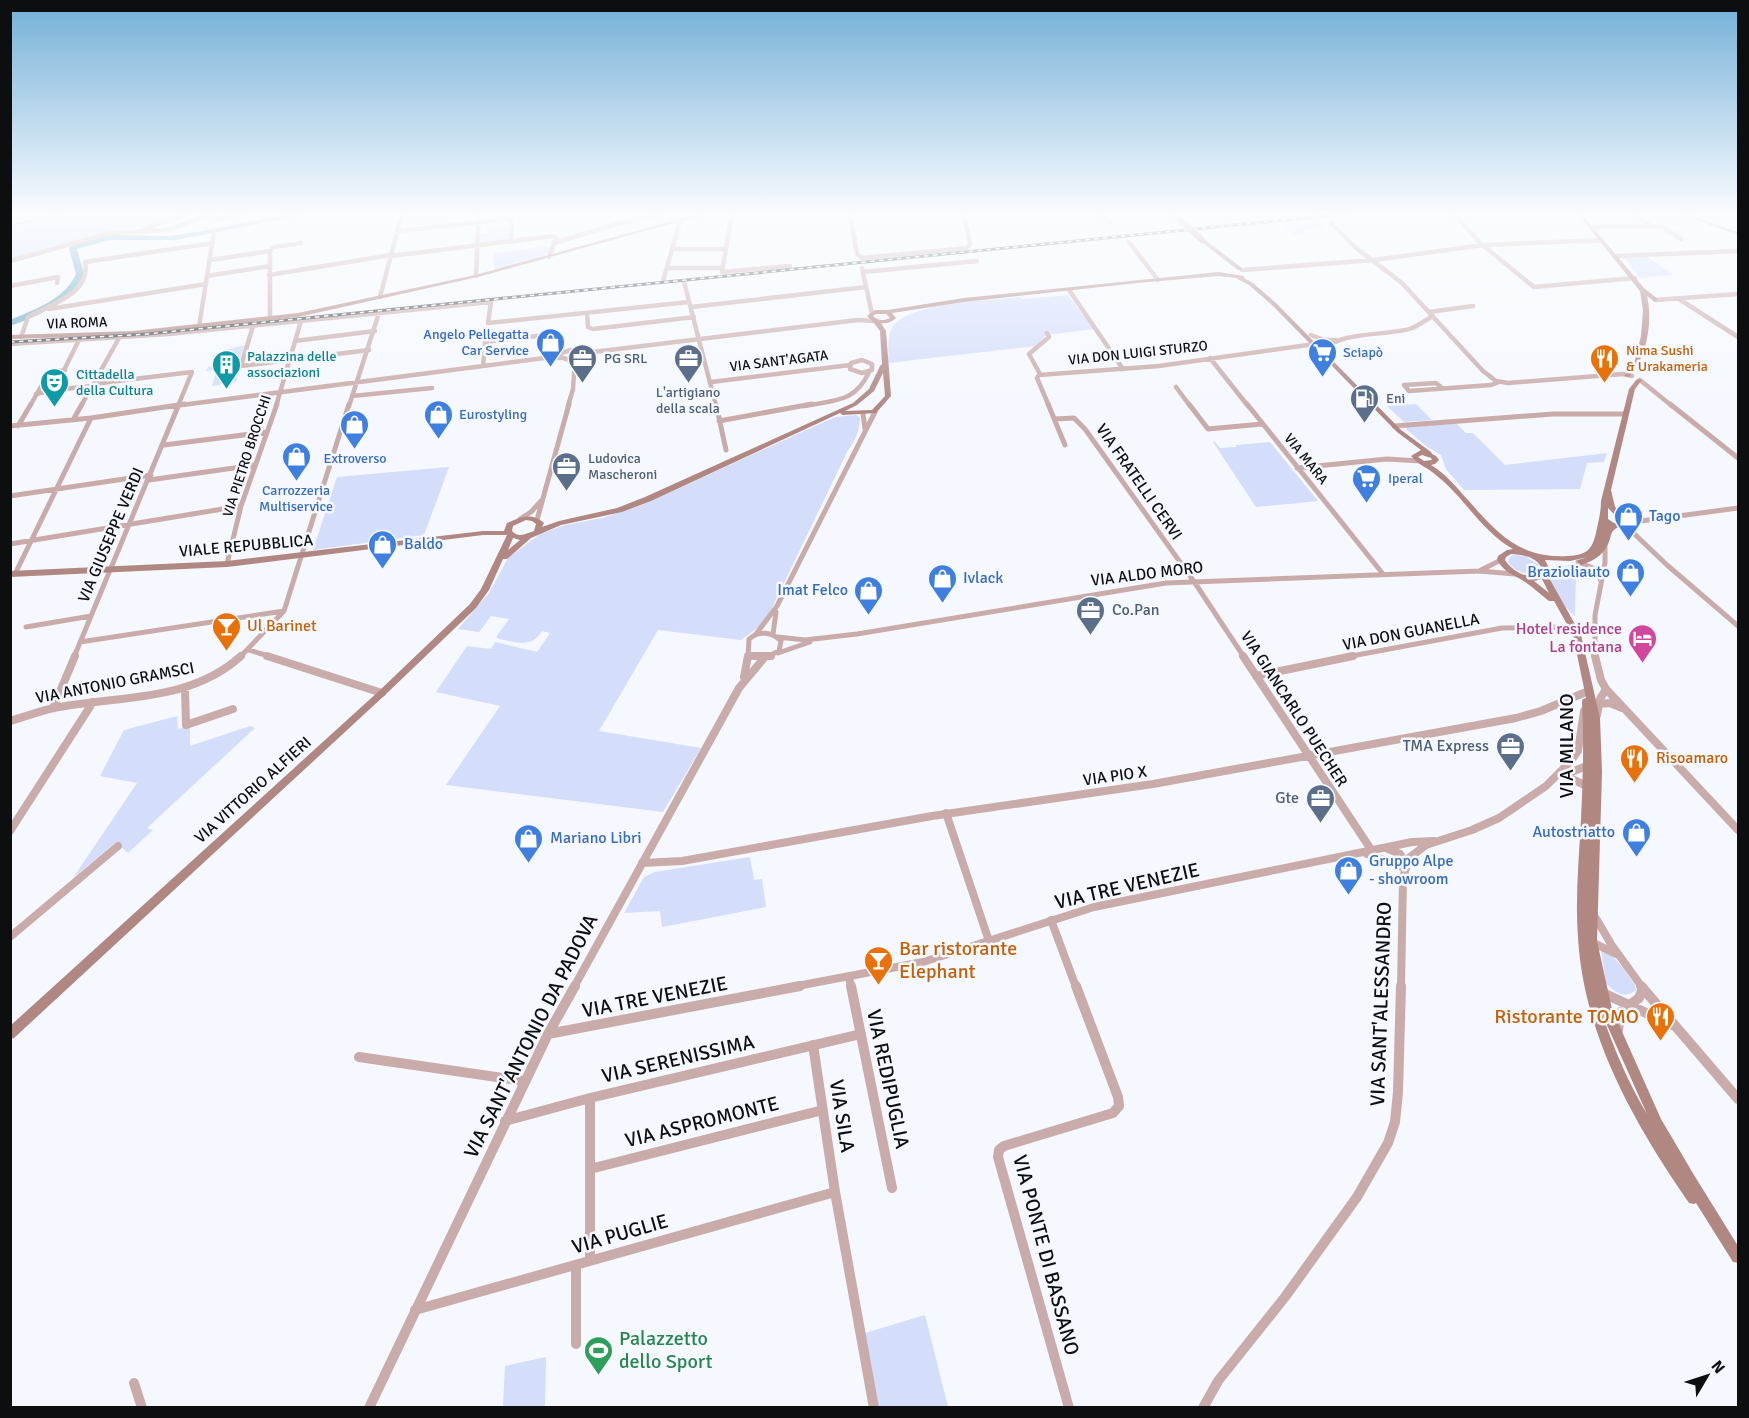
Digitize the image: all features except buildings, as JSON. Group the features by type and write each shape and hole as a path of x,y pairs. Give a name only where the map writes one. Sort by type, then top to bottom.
{"street":[{"path":"10,286 51,279"},
{"path":"57,284 58,279"},
{"path":"21,337 28,318 82,285 84,279"},
{"path":"199,327 207,279"},
{"path":"269,279 270,319"},
{"path":"380,297 385,279"},
{"name":"VIA ROMA","path":"10,337 110,334 270,319 461,279"},
{"path":"777,606 776,636 781,646 775,654 764,658 748,653 746,645 749,639 756,634 777,606 865,429 889,392 884,364 883,331 874,318 864,279"},
{"path":"1002,297 1166,279"},
{"path":"1241,279 1266,296 1394,426 1436,459 1440,475"},
{"path":"1252,279 1311,335 1349,378"},
{"path":"1397,279 1485,373 1499,382"},
{"path":"1526,279 1534,286 1620,279"},
{"path":"1636,279 1651,298 1669,300 1738,294"},
{"path":"874,318 886,311 927,305 1143,281"},
{"name":"VIA SANT'AGATA","path":"684,282 700,338 726,450"},
{"path":"44,309 206,284"},
{"path":"10,344 119,338 491,302 488,323 866,287"},
{"path":"1069,290 1123,369"},
{"path":"1633,380 1652,321 1651,298"},
{"path":"1496,535 1523,552 1564,558 1589,553 1598,544 1605,517 1605,501 1651,298"},
{"path":"1679,299 1738,337"},
{"path":"870,304 892,314 892,319 883,331"},
{"path":"874,318 892,319 927,305"},
{"path":"1325,350 1329,344 1341,340 1409,328 1431,314 1473,306"},
{"name":"VIA ANTONIO GRAMSCI","path":"10,721 52,708 185,689 216,676 249,650 284,611 303,557 356,382 369,351 379,313"},
{"path":"587,313 588,327 593,329 694,317"},
{"name":"VIA SANT'AGATA","path":"561,356 571,350 593,352 874,318"},
{"name":"VIA PIETRO BROCCHI","path":"226,564 255,465 281,392 302,321"},
{"path":"253,326 241,366 369,351"},
{"path":"295,341 375,331"},
{"path":"483,366 487,333"},
{"path":"1047,333 1049,337 1029,354 1040,375 1036,378 1065,445"},
{"path":"485,342 546,335"},
{"path":"1311,335 1324,340 1341,340"},
{"path":"73,420 119,338"},
{"path":"52,391 79,340"},
{"name":"VIA DON LUIGI STURZO","path":"1040,375 1123,369 1315,344"},
{"path":"533,534 540,526 537,520 541,501 573,389 573,366 580,353 578,351"},
{"name":"VIA SANT'AGATA","path":"567,360 593,352"},
{"path":"10,426 91,418 561,356 573,366"},
{"name":"VIA MARA","path":"1210,358 1383,574"},
{"path":"719,421 846,398 862,388 873,368 869,362 858,361 850,365 850,369 855,372 869,372"},
{"path":"858,408 872,390 884,364"},
{"name":"VIA SANT'AGATA","path":"711,382 850,365"},
{"path":"18,426 49,372 65,370"},
{"name":"VIA GIUSEPPE VERDI","path":"52,708 164,445 192,372 93,385"},
{"path":"1442,388 1436,383 1404,385 1410,391 1442,388 1499,382 1614,375 1633,380 1651,389 1738,458"},
{"path":"36,394 93,385"},
{"path":"1176,387 1208,429 1262,424"},
{"path":"352,396 432,388"},
{"path":"533,534 559,523 619,510 648,499 834,415 872,401 877,405 876,410"},
{"path":"858,408 876,410"},
{"path":"858,408 865,429"},
{"path":"1394,426 1626,412"},
{"path":"13,574 32,541 91,418"},
{"name":"VIA FRATELLI CERVI","path":"1054,419 1073,418 1081,424 1193,580"},
{"path":"164,445 267,432"},
{"path":"1408,439 1418,458 1440,475 1496,535 1501,544 1501,558 1505,568 1558,604"},
{"path":"1418,458 1429,453"},
{"path":"1297,468 1365,460 1418,458 1435,462"},
{"path":"10,496 58,488 255,465"},
{"path":"1608,490 1610,507 1621,522 1738,626"},
{"path":"510,531 541,501"},
{"path":"10,544 242,507"},
{"path":"1605,517 1621,522 1738,508"},
{"path":"520,519 559,523"},
{"path":"1621,522 1609,530 1605,545 1596,610 1597,674 1609,691 1738,830"},
{"name":"VIALE REPUBBLICA","path":"13,574 226,564 303,557 483,533 510,531 519,538 533,534"},
{"name":"VIA VITTORIO ALFIERI","path":"10,1034 382,693 473,606 485,590 502,558 510,531"},
{"name":"VIA VITTORIO ALFIERI","path":"502,558 533,534"},
{"path":"1519,576 1535,579 1545,572 1595,557 1605,545"},
{"path":"1501,558 1510,552 1523,552"},
{"path":"1533,555 1545,572 1558,604 1578,638 1584,672"},
{"name":"VIA ALDO MORO","path":"1479,571 1501,558"},
{"path":"1581,562 1604,565"},
{"path":"1581,562 1595,569 1601,582"},
{"name":"VIA ALDO MORO","path":"776,636 802,640 821,639 1142,586 1193,580 1479,571 1519,576"},
{"name":"VIA GIANCARLO PUECHER","path":"1193,580 1309,756 1368,852"},
{"path":"80,642 284,611"},
{"path":"26,627 91,616"},
{"name":"VIA DON GUANELLA","path":"1256,676 1421,642 1519,626 1573,627"},
{"path":"756,634 776,636"},
{"name":"VIA ALDO MORO","path":"775,654 821,639"},
{"path":"249,650 382,693"},
{"name":"VIA SANT'ANTONIO DA PADOVA","path":"369,1407 524,1081 739,688 747,667 748,653"},
{"name":"VIA SANT'ANTONIO DA PADOVA","path":"739,688 764,658"},
{"name":"VIA MILANO","path":"1584,672 1588,766 1587,948 1598,1016 1628,1089 1683,1182 1738,1257"},
{"name":"VIA MILANO","path":"1584,672 1597,729 1593,913 1587,948 1620,1045 1660,1129 1738,1257"},
{"path":"185,689 186,725 233,709"},
{"path":"1560,775 1588,766 1592,761 1598,704 1609,691"},
{"name":"VIA PIO X","path":"642,863 682,861 946,813 1152,784 1309,756 1520,717 1586,692"},
{"path":"10,831 93,702"},
{"path":"1598,704 1610,703 1628,711"},
{"path":"1406,866 1414,853 1434,842 1498,820 1560,775 1579,748 1587,705"},
{"path":"1560,775 1587,786"},
{"path":"946,813 989,941"},
{"name":"VIA TRE VENEZIE","path":"548,1034 928,961 1094,907 1416,842 1434,842"},
{"path":"12,934 118,846"},
{"path":"1386,848 1400,854 1406,866"},
{"path":"1368,852 1406,866"},
{"name":"VIA SANT'ALESSANDRO","path":"1203,1407 1222,1376 1285,1297 1339,1223 1375,1167 1390,1137 1398,1092 1406,866"},
{"path":"1593,913 1618,955 1643,988 1737,1098"},
{"name":"VIA PONTE DI BASSANO","path":"1051,920 1118,1098 1119,1106 1113,1113 1004,1146 999,1150 998,1157 1069,1407"},
{"path":"1618,955 1587,948 1595,984 1602,992 1676,1028"},
{"name":"VIA REDIPUGLIA","path":"849,977 892,1188"},
{"path":"1620,1045 1619,1018 1623,1010 1639,998 1643,988"},
{"name":"VIA SERENISSIMA","path":"505,1121 590,1098 861,1034"},
{"name":"VIA SILA","path":"813,1045 835,1192 874,1407"},
{"path":"359,1057 524,1081"},
{"path":"590,1098 590,1261"},
{"name":"VIA ASPROMONTE","path":"590,1169 823,1110"},
{"name":"VIA PUGLIE","path":"415,1310 835,1192"},
{"path":"576,1265 576,1344"},
{"path":"134,1383 142,1407"}],"shaded area":[{"path":"1068,295 1094,329 1046,335 1036,346 888,363 891,330 899,320 913,313 950,304"},
{"path":"245,345 237,368 240,368 236,382 212,386 216,370 206,371 208,367 220,365 225,350"},
{"path":"1416,404 1432,420 1404,422 1387,406"},
{"path":"856,415 860,418 855,439 769,614 761,625 741,640 658,630 599,731 701,748 663,812 446,785 500,706 436,692 467,646 491,649 495,642 537,652 550,633 542,631 538,637 523,643 499,639 496,637 509,619 491,616 479,632 458,629 489,593 508,558 540,534 565,525 602,518 642,505 835,417"},
{"path":"1455,422 1466,433 1473,433 1505,465 1607,453 1604,462 1587,463 1580,489 1464,490 1446,469 1441,455 1406,429 1407,426"},
{"path":"1213,442 1220,448 1270,442 1318,501 1256,507"},
{"path":"449,467 424,535 313,550 337,477"},
{"path":"1513,555 1525,556 1538,564 1539,571 1530,574 1518,571 1508,562"},
{"path":"1569,565 1576,575 1575,616 1556,595 1550,576 1552,570"},
{"path":"177,716 178,729 190,725 190,746 250,726 255,728 147,828 153,830 128,853 116,842 73,878 137,783 100,776 124,730"},
{"path":"750,857 754,880 762,879 766,907 662,927 660,911 624,913 644,877 655,872"},
{"path":"1601,950 1612,956 1620,965 1635,985 1636,990 1624,995 1616,992 1606,983"},
{"path":"925,1315 948,1407 876,1407 862,1334"},
{"path":"546,1357 545,1407 503,1407 505,1366"}],"waterway":[{"path":"10,323 41,310 61,298 78,279"}],"railway":[{"path":"10,342 147,334 694,279"}],"place":[{"name":"Angelo Pellegatta Car Service","path":"550,368"},
{"name":"Sciapò","path":"1322,378"},
{"name":"PG SRL","path":"583,384"},
{"name":"L'artigiano della scala","path":"688,384"},
{"name":"Nima Sushi & Urakameria","path":"1605,384"},
{"name":"Palazzina delle associazioni","path":"226,390"},
{"name":"Cittadella della Cultura","path":"55,408"},
{"name":"Eni","path":"1365,424"},
{"name":"Eurostyling","path":"438,440"},
{"name":"Extroverso","path":"355,450"},
{"name":"Carrozzeria Multiservice","path":"296,482"},
{"name":"Ludovica Mascheroni","path":"567,492"},
{"name":"Iperal","path":"1367,504"},
{"name":"Tago","path":"1628,542"},
{"name":"Baldo","path":"383,570"},
{"name":"Brazioliauto","path":"1631,598"},
{"name":"Ivlack","path":"942,604"},
{"name":"Imat Felco","path":"869,616"},
{"name":"Co.Pan","path":"1091,636"},
{"name":"Ul Barinet","path":"226,652"},
{"name":"Hotel residence La fontana","path":"1643,664"},
{"name":"TMA Express","path":"1510,772"},
{"name":"Risoamaro","path":"1635,784"},
{"name":"Gte","path":"1320,824"},
{"name":"Autostriatto","path":"1636,858"},
{"name":"Mariano Libri","path":"529,864"},
{"name":"Gruppo Alpe - showroom","path":"1348,896"},
{"name":"Bar ristorante Elephant","path":"878,986"},
{"name":"Ristorante TOMO","path":"1660,1042"},
{"name":"Palazzetto dello Sport","path":"598,1376"}]}
